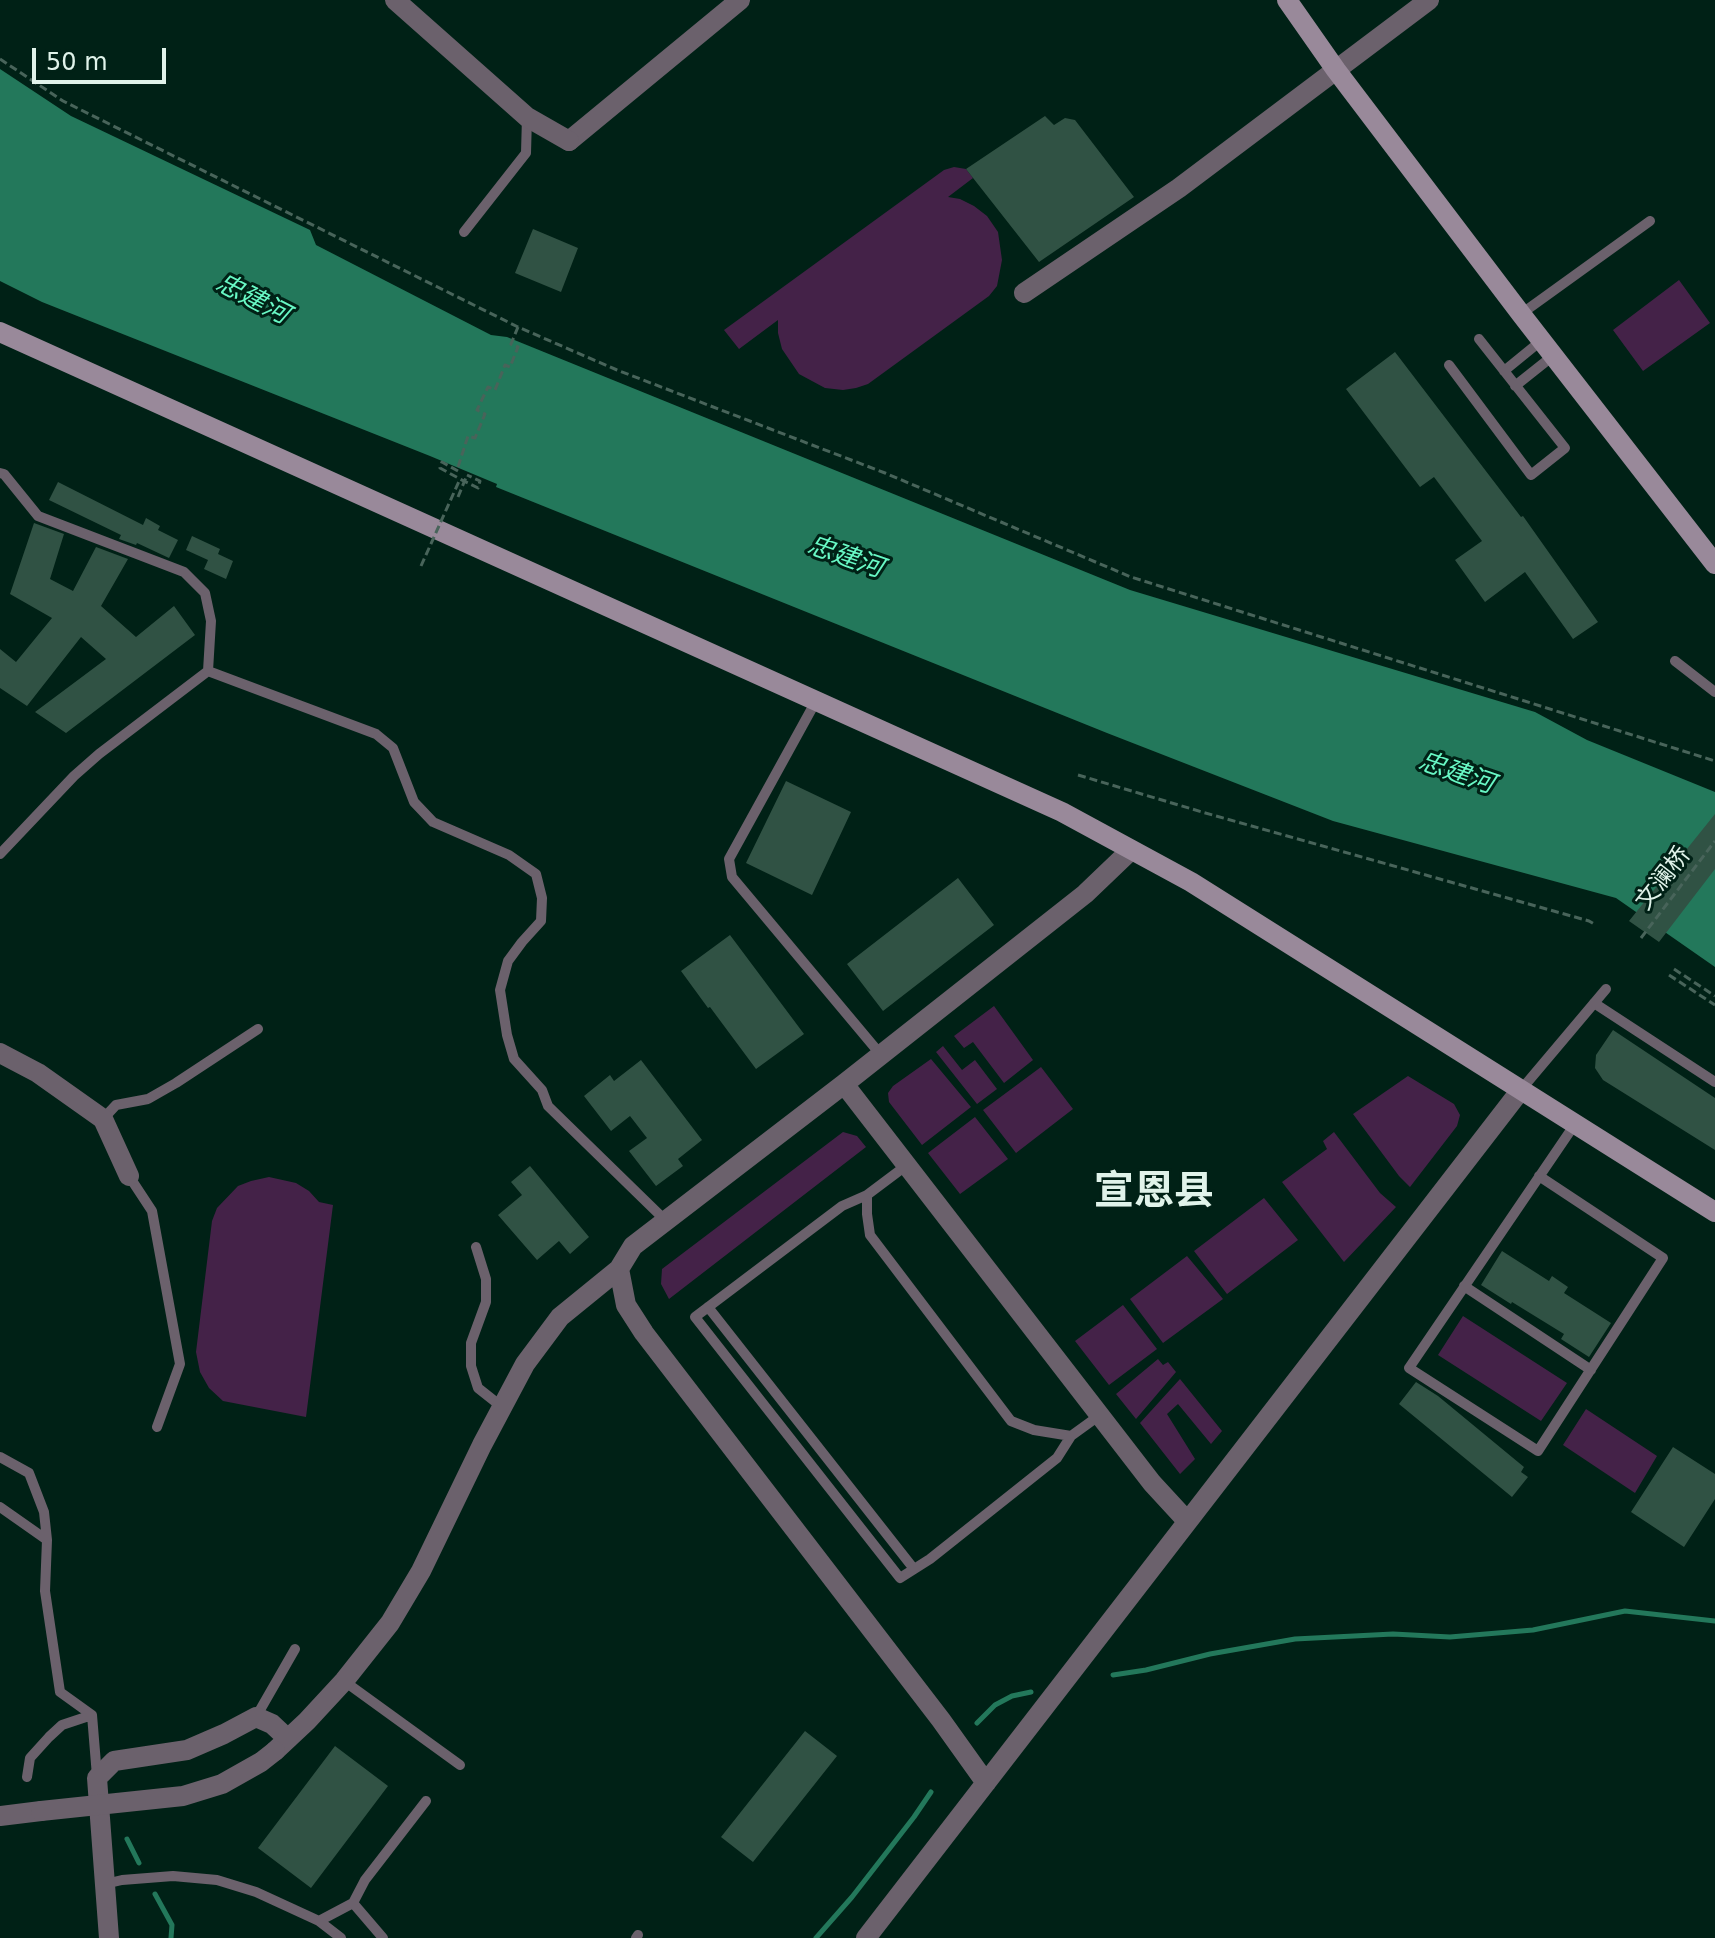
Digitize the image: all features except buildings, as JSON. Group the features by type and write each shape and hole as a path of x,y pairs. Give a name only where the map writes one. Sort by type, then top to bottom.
{"main road":[{"path":"1287,0 1336,70 1521,314 1715,564"},
{"path":"0,332 1062,812 1191,882 1715,1212"}],"street":[{"path":"395,0 527,117 569,141 740,0"},
{"path":"1024,293 1179,188 1429,0"},
{"path":"0,1816 183,1796 222,1784 261,1762 282,1745 344,1681 390,1623 421,1571 525,1364 560,1317 619,1269 633,1246 1085,894 1131,850"},
{"path":"0,1053 38,1073 103,1119 129,1176"},
{"path":"844,1084 1152,1483 1187,1521"},
{"path":"866,1938 1520,1091"},
{"path":"619,1269 626,1305 644,1333 986,1783"},
{"path":"109,1938 97,1778 114,1761 187,1750 256,1717 272,1724 282,1745"}],"lane":[{"path":"464,232 526,153 527,117"},
{"path":"1521,314 1650,221"},
{"path":"1449,365 1531,475 1565,448 1479,339"},
{"path":"1504,371 1548,348"},
{"path":"1515,386 1548,348"},
{"path":"0,473 38,516 184,572 205,593 211,621 208,671 90,761 0,854"},
{"path":"1675,661 1715,692"},
{"path":"208,671 376,734 393,748 414,802 433,822 509,855 536,874 542,898 541,921 508,961 500,990 514,1059 542,1090 548,1106 666,1221"},
{"path":"816,701 729,859 732,877 881,1055"},
{"path":"1520,1091 1606,989"},
{"path":"1594,1003 1715,1082"},
{"path":"103,1119 116,1105 148,1099 258,1029"},
{"path":"1539,1176 1663,1258 1538,1451 1409,1368 1464,1286 1539,1176 1575,1124"},
{"path":"907,1165 867,1195 842,1206 695,1317 900,1578 930,1559 1057,1458 1071,1436 1100,1415"},
{"path":"129,1176 152,1211 180,1364 157,1427"},
{"path":"867,1195 870,1235 1011,1421 1034,1430 1071,1436"},
{"path":"476,1247 486,1279 486,1302 471,1343 471,1366 478,1388 502,1407"},
{"path":"1464,1286 1591,1370"},
{"path":"708,1307 914,1569"},
{"path":"0,1457 29,1473 44,1512 47,1540 45,1591 60,1692 92,1715 97,1778"},
{"path":"0,1507 47,1540"},
{"path":"256,1717 295,1649"},
{"path":"344,1681 460,1765"},
{"path":"27,1777 30,1758 49,1737 62,1725 92,1715"},
{"path":"319,1921 353,1903 365,1880 426,1801"},
{"path":"105,1884 173,1876 217,1880 256,1892 319,1921 341,1938"},
{"path":"353,1903 383,1938"}],"path":[{"path":"0,59 63,101 518,327 617,370 885,473 1131,577 1715,761"},
{"path":"458,497 467,475 480,481 478,488 460,479 440,468 442,462 458,469 468,436 475,438 485,414 477,410 488,387 495,390 505,365 510,367 518,347 511,344 518,327"},
{"path":"421,566 460,479"},
{"path":"1078,775 1594,924"},
{"name":"文澜桥","path":"1641,938 1715,841"},
{"path":"1674,969 1715,996"},
{"path":"1669,975 1715,1005"}],"shaded area":[{"path":"954,167 966,169 973,178 948,197 974,206 987,216 998,232 1002,260 997,286 989,296 868,384 843,390 825,388 799,374 782,349 778,320 739,349 724,330 944,170"},
{"path":"1679,280 1710,323 1643,371 1613,330"},
{"path":"994,1006 1033,1060 1004,1083 973,1042 964,1048 954,1036"},
{"path":"943,1046 962,1070 975,1060 997,1089 977,1104 936,1052"},
{"path":"931,1059 971,1107 922,1145 889,1102 888,1093"},
{"path":"1041,1067 1073,1109 1016,1153 983,1110"},
{"path":"1408,1076 1454,1104 1460,1115 1457,1126 1410,1187 1353,1114"},
{"path":"975,1117 1008,1159 960,1194 928,1153"},
{"path":"843,1132 857,1136 866,1147 669,1299 661,1284 662,1269"},
{"path":"1334,1132 1380,1193 1396,1207 1344,1262 1282,1182 1327,1149 1323,1141"},
{"path":"269,1177 296,1183 319,1202 333,1205 306,1417 223,1401 209,1388 200,1372 196,1352 212,1221 217,1208 238,1186"},
{"path":"1264,1198 1298,1240 1227,1294 1194,1251"},
{"path":"1187,1256 1223,1299 1163,1343 1130,1299"},
{"path":"1123,1305 1157,1349 1109,1385 1075,1341"},
{"path":"1463,1316 1567,1383 1541,1421 1438,1355"},
{"path":"1158,1359 1163,1365 1168,1362 1176,1372 1136,1419 1116,1394"},
{"path":"1180,1379 1222,1431 1211,1444 1178,1404 1167,1414 1195,1459 1180,1474 1140,1423"},
{"path":"1586,1409 1657,1456 1635,1493 1563,1445"}],"water":[{"name":"忠建河","path":"0,69 71,116 310,230 316,245 491,335 507,337 1130,590 1535,712 1587,740 1715,792 1715,967 1616,898 1333,821 496,487 497,484 430,456 42,302 0,281"}],"waterway":[{"path":"1113,1675 1295,1639 1393,1634 1450,1637 1533,1630 1625,1611 1715,1621"},
{"path":"977,1723 995,1705 1012,1696 1031,1692"},
{"path":"816,1938 852,1897 931,1792"},
{"path":"127,1839 139,1863"},
{"path":"155,1894 172,1925 171,1938"}],"district":[{"name":"宣恩县","path":"1154,1194"}]}
